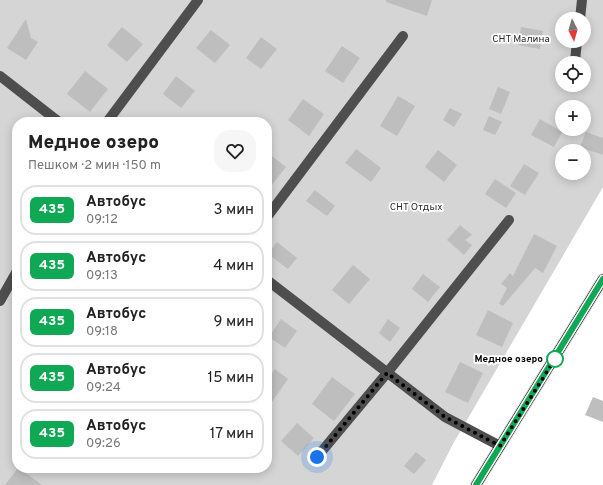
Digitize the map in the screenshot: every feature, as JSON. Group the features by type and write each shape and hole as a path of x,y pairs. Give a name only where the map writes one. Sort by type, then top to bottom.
{"main road":[{"path":"476,485 603,279"}],"street":[{"path":"111,117 198,0"},
{"path":"581,12 582,0"},
{"path":"272,210 403,36"},
{"path":"0,76 53,117"},
{"path":"317,457 387,373 510,220"},
{"path":"0,301 12,280"},
{"path":"272,284 445,417 500,446"}],"green space":[{"name":"СНТ Отдых","path":"0,0 603,0 603,187 453,444 432,485 0,485"}],"building":[{"path":"386,0 432,0 427,16 386,2"},
{"path":"26,19 31,38 38,42 26,60 7,48"},
{"path":"122,27 143,44 127,62 107,45"},
{"path":"521,27 543,31 540,49 518,45"},
{"path":"211,30 230,45 215,63 196,48"},
{"path":"261,37 277,49 261,69 246,58"},
{"path":"342,46 360,58 343,83 325,71"},
{"path":"85,71 108,89 90,112 67,94"},
{"path":"176,76 195,91 181,108 163,94"},
{"path":"498,87 510,92 501,114 489,109"},
{"path":"398,96 415,106 397,136 380,126"},
{"path":"303,99 324,114 309,136 288,120"},
{"path":"450,108 462,114 454,127 443,120"},
{"path":"489,116 502,122 495,135 483,130"},
{"path":"540,119 555,128 555,136 560,136 554,147 531,135"},
{"path":"591,134 603,138 603,155 591,151 591,144 581,144 584,136 591,136"},
{"path":"356,149 381,168 371,182 345,163"},
{"path":"438,150 457,165 444,182 425,167"},
{"path":"272,156 286,167 272,185"},
{"path":"524,164 539,173 525,195 510,186"},
{"path":"495,179 516,193 506,208 485,194"},
{"path":"315,190 335,206 327,216 306,201"},
{"path":"460,225 472,235 465,240 472,245 464,255 447,240"},
{"path":"534,234 557,246 543,273 535,268 503,306 499,304 507,288 501,284 510,273 513,276"},
{"path":"277,242 297,258 288,269 272,257 272,249"},
{"path":"353,265 370,279 349,304 332,290"},
{"path":"423,274 440,287 428,302 412,289"},
{"path":"488,310 513,323 502,347 476,335"},
{"path":"281,319 297,331 285,348 272,339 272,332"},
{"path":"388,319 400,328 390,342 379,333"},
{"path":"460,362 483,373 468,403 445,392"},
{"path":"275,369 288,379 272,402 272,373"},
{"path":"332,377 355,394 334,421 312,404"},
{"path":"593,397 603,401 603,422 585,415"},
{"path":"297,423 314,438 298,456 281,441"},
{"path":"416,452 426,460 414,474 404,466"},
{"path":"14,473 26,473 42,485 5,485"}],"bus line":[{"name":"435","path":"476,485 572,332 603,279"}],"place":[{"name":"Медное озеро","path":"555,359"}],"route":[{"path":"317,457 387,373 445,417 500,446 555,359"}],"park label":[{"name":"СНТ Малина","path":"521,39"}]}
